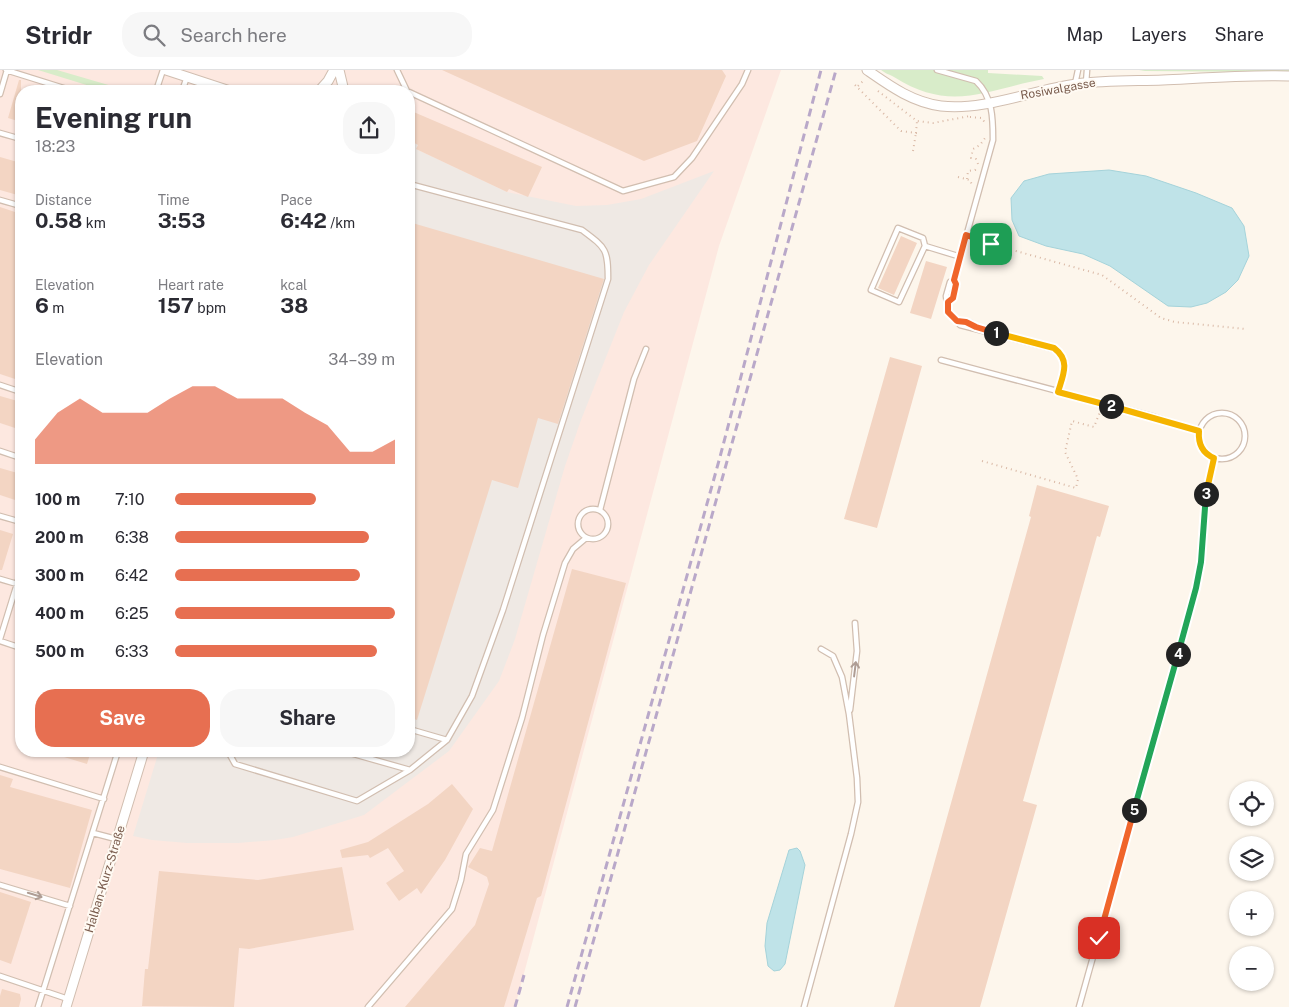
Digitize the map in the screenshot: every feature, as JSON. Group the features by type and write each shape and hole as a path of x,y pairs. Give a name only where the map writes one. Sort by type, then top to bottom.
{"street":[{"path":"164,70 212,85"},
{"path":"325,85 334,70"},
{"path":"339,70 343,85"},
{"name":"Rosiwalgasse","path":"867,70 901,93 923,102 939,106 959,107 1075,84 1289,76"},
{"name":"Halban-Kurz-Straße","path":"67,1003 142,757"}],"lane":[{"path":"0,94 6,70 54,85"},
{"path":"158,85 164,70"},
{"path":"397,70 404,85"},
{"path":"415,95 623,191 674,177 692,158 742,84 748,70"},
{"path":"937,70 976,81 981,85 990,102 993,125 993,140 954,280 956,284 953,298 948,302 948,312 957,321 971,323 976,327 1054,348 1060,353 1064,363 1058,392"},
{"path":"1075,84 1078,70"},
{"path":"1086,70 1086,83"},
{"path":"184,85 187,77"},
{"path":"0,133 15,137"},
{"path":"231,757 235,764 357,801 410,770 447,740 472,696 512,584 608,279 608,259 601,244 582,230 415,186"},
{"path":"0,200 15,204"},
{"path":"898,228 923,238 925,246 899,302 871,290 898,228"},
{"path":"925,246 961,257"},
{"path":"600,510 634,378 646,349"},
{"path":"941,360 1155,417 1199,431"},
{"path":"0,385 15,390"},
{"path":"1221,413 1236,418 1241,423 1245,430 1244,445 1240,452 1226,459 1214,458 1205,453 1201,446 1198,439 1199,431 1207,418 1221,413"},
{"path":"0,451 15,456"},
{"path":"1079,1007 1196,588 1203,546 1207,492 1214,458"},
{"path":"590,509 600,510 607,517 609,527 607,531 600,538 586,538 579,530 579,519 585,511 590,509"},
{"path":"0,516 15,520"},
{"path":"368,1007 452,909 461,880 466,854 493,810 522,718 543,636 565,563 573,549 586,538"},
{"path":"0,579 15,583"},
{"path":"15,591 0,640 15,646"},
{"path":"849,714 857,651 856,623"},
{"path":"804,1007 858,802 849,714 842,677 833,656 821,649"},
{"path":"415,731 447,740"},
{"path":"38,1007 116,757"},
{"path":"365,757 410,770"},
{"path":"0,767 104,799"},
{"path":"93,833 116,839"},
{"path":"0,885 70,906"},
{"path":"0,976 44,990 67,1003"}],"path":[{"path":"864,80 857,86 901,131 916,133"},
{"path":"968,117 982,118 985,123 985,130"},
{"path":"914,151 917,121"},
{"path":"967,179 968,171 975,170 977,167 976,159 971,158 973,149 980,146 985,137"},
{"path":"958,177 967,179 972,183 971,188"},
{"path":"966,235 991,244 1102,275 1161,318 1175,322 1246,329"},
{"path":"982,461 1076,488 1078,479 1065,452 1072,421 1094,427 1100,412"}],"shaded area":[{"path":"0,70 781,70 719,246 515,1007 0,1007"},
{"path":"415,143 418,145 416,149 507,192 576,206 607,205 641,199 714,171 649,265 624,312 581,420 565,466 515,639 499,681 449,751 364,815 293,837 238,843 187,843 152,840 133,836 157,757 415,757"}],"green space":[{"path":"38,70 57,70 108,85 87,85"},
{"path":"881,70 988,70 988,73 1042,76 1044,79 986,93 951,96 933,94 914,88"},
{"path":"1139,70 1289,70 1289,72 1145,71"}],"water":[{"path":"1109,170 1146,176 1196,193 1232,208 1244,226 1249,256 1238,280 1226,292 1207,303 1191,307 1168,306 1110,266 1083,254 1046,246 1019,236 1012,220 1011,198 1024,181 1049,174"},
{"path":"797,848 805,865 785,964 780,970 774,971 768,966 765,946 767,923 789,850"}],"building":[{"path":"442,70 722,70 726,76 697,141 644,161"},
{"path":"15,94 15,120 8,118"},
{"path":"415,113 542,167 528,197 509,189 507,192 416,149 418,145 415,143"},
{"path":"0,157 15,161 15,194 0,190"},
{"path":"0,207 15,212 15,379 0,374"},
{"path":"415,224 604,279 558,424 538,418 518,488 492,480 417,720 415,719"},
{"path":"901,236 917,243 894,295 878,288"},
{"path":"926,261 947,267 931,319 910,313"},
{"path":"890,357 922,366 877,528 844,519"},
{"path":"0,396 15,400 15,428 0,423"},
{"path":"0,468 15,472 15,500 0,495"},
{"path":"1037,485 1109,506 1100,537 1097,536 1023,801 1037,805 980,1007 894,1007 1031,517 1029,516"},
{"path":"0,530 13,534 2,570 0,570"},
{"path":"572,569 626,583 541,896 537,898 504,1007 405,1007 475,925 489,884 487,877 468,867 480,848 492,851"},
{"path":"64,757 89,757 87,764"},
{"path":"0,775 13,779 10,787 92,810 70,888 0,869"},
{"path":"452,784 473,809 445,860 421,894 417,888 399,901 386,883 404,871 388,848 370,858 368,855 342,858 340,850 368,842 428,804"},
{"path":"342,867 354,930 249,949 239,948 234,1007 142,1006 145,969 148,969 159,871 258,880"},
{"path":"0,892 31,902 11,964 0,960"},
{"path":"2,989 20,994 19,1007 0,1007"}],"railway":[{"path":"567,1007 720,457 821,70"},
{"path":"575,1007 836,70"},
{"path":"515,1007 524,975"}],"route":[{"path":"991,244 966,235 954,280 956,284 953,298 948,302 948,312 957,321 971,323 976,327 1054,348 1064,358 1058,392 1155,417 1199,431 1198,439 1201,446 1205,453 1214,458 1207,492 1203,546 1196,588 1099,938"}]}
